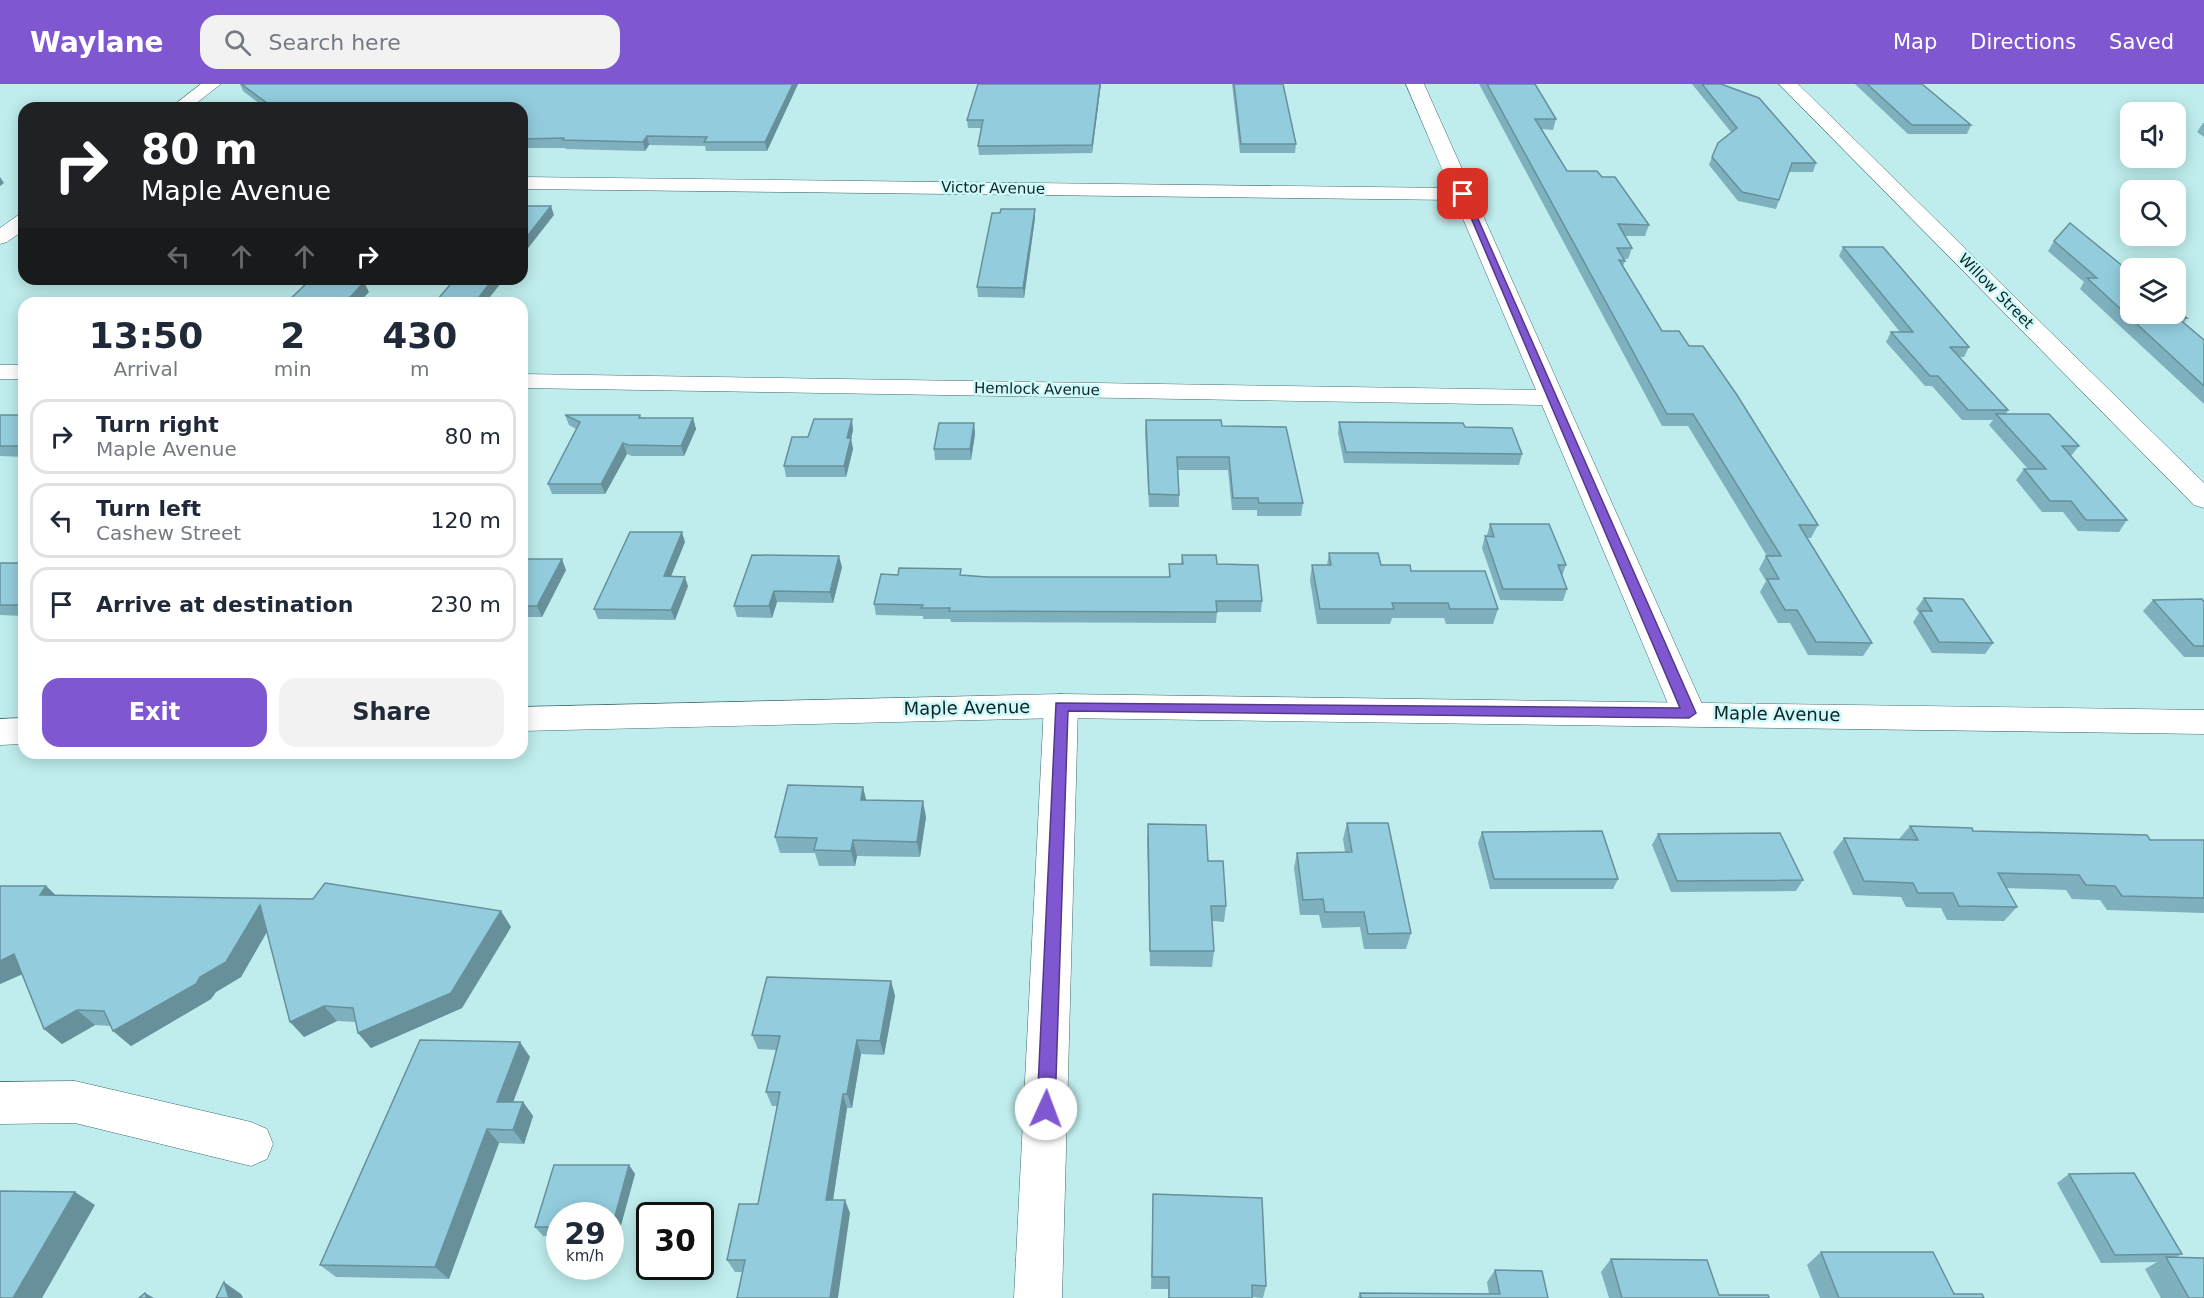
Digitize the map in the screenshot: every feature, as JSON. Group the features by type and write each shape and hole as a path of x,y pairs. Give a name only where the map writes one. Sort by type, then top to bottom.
{"street":[{"path":"187,102 212,84"},
{"path":"1415,84 1689,713"},
{"name":"Willow Street","path":"1788,84 2204,499"},
{"name":"Victor Avenue","path":"528,183 1463,194"},
{"path":"0,238 18,224"},
{"path":"0,372 18,372"},
{"name":"Hemlock Avenue","path":"528,381 1552,398"},
{"path":"1038,1298 1061,706"},
{"name":"Maple Avenue","path":"528,719 1061,706 2204,722"},
{"path":"0,732 18,731"},
{"path":"0,1103 75,1102 251,1144"}],"building":[{"path":"241,84 793,84 765,142 704,142 707,137 647,136 643,142 563,140 564,138 528,139 528,102 266,102"},
{"path":"978,84 1100,84 1092,145 978,146 983,120 967,120"},
{"path":"1234,84 1283,84 1296,144 1241,144"},
{"path":"1487,84 1535,84 1556,119 1535,119 1567,171 1597,171 1602,177 1615,177 1649,225 1618,224 1632,248 1617,248 1625,261 1619,260 1662,331 1679,331 1689,346 1703,346 1737,395 1818,525 1799,525 1872,643 1816,642 1797,610 1785,610 1767,579 1779,579 1766,556 1781,556 1693,414 1667,414"},
{"path":"1702,84 1721,84 1759,98 1816,163 1792,163 1779,200 1742,192 1712,157 1718,143 1737,128"},
{"path":"1867,84 1922,84 1971,125 1912,125"},
{"path":"528,206 551,206 528,235"},
{"path":"1001,209 1035,209 1023,288 977,287 992,213 1000,213"},
{"path":"2070,223 2120,264 2120,308 2087,278 2097,278 2054,241"},
{"path":"1843,247 1883,247 1969,347 1950,347 2008,410 1968,410 1938,376 1930,376 1891,332 1913,332"},
{"path":"305,285 361,285 350,297 292,297"},
{"path":"450,285 488,285 479,297 440,297"},
{"path":"2137,324 2185,324 2204,340 2204,386"},
{"path":"1996,414 2049,414 2079,446 2062,446 2127,520 2086,520 2071,501 2050,501 2024,469 2046,469"},
{"path":"0,415 18,415 18,446 0,446"},
{"path":"565,415 693,418 681,446 623,443 601,484 548,484 580,422"},
{"path":"814,419 852,419 847,438 851,438 844,466 784,466 792,437 808,437"},
{"path":"1146,420 1221,420 1222,426 1286,427 1303,503 1259,503 1258,498 1233,498 1229,457 1177,457 1179,495 1149,494"},
{"path":"1339,422 1463,423 1465,427 1512,428 1522,454 1346,452"},
{"path":"939,423 974,423 970,449 934,449"},
{"path":"1490,524 1549,524 1566,565 1558,565 1567,589 1503,589 1485,536 1494,537"},
{"path":"630,532 682,532 664,576 685,577 671,610 594,609"},
{"path":"1329,553 1378,553 1381,565 1410,565 1411,571 1485,571 1498,609 1450,609 1448,603 1392,603 1394,609 1320,609 1312,565 1331,565"},
{"path":"752,555 839,556 830,592 774,591 769,606 734,606"},
{"path":"1182,555 1216,555 1217,564 1258,565 1262,601 1216,601 1217,612 949,611 950,608 921,608 923,605 874,604 881,574 898,575 899,568 961,569 960,575 987,577 1170,577 1169,564 1183,564"},
{"path":"528,559 562,559 537,606 528,606"},
{"path":"0,563 18,563 18,605 0,605"},
{"path":"1924,598 1963,599 1993,643 1939,642 1920,611 1932,611"},
{"path":"2202,599 2204,602 2204,646 2194,646 2153,600"},
{"path":"788,785 863,787 861,800 923,801 917,842 853,840 851,851 814,850 817,838 775,837"},
{"path":"1347,823 1388,823 1411,933 1368,934 1364,912 1325,912 1323,899 1303,900 1297,853 1352,852"},
{"path":"1148,824 1206,825 1208,861 1223,861 1226,906 1211,906 1214,951 1150,951"},
{"path":"1910,826 1972,828 1973,831 2147,835 2150,840 2204,840 2204,898 2122,896 2115,886 2086,885 2079,875 1998,873 2017,907 1959,906 1953,893 1918,893 1913,883 1864,881 1844,838 1918,840"},
{"path":"1602,831 1618,879 1494,879 1482,832"},
{"path":"1780,833 1803,880 1677,881 1658,834"},
{"path":"325,883 501,911 451,993 358,1033 353,1008 324,1006 290,1022 260,905 226,962 200,977 196,984 113,1031 104,1011 77,1010 44,1029 14,954 0,961 0,886 46,886 40,895 313,899"},
{"path":"767,977 891,981 880,1041 857,1040 847,1094 843,1094 826,1200 845,1200 830,1298 737,1298 745,1260 727,1260 739,1204 758,1204 780,1092 766,1092 780,1036 752,1035"},
{"path":"420,1040 520,1042 497,1102 523,1102 513,1130 487,1129 435,1267 320,1265"},
{"path":"554,1165 629,1165 619,1202 546,1202 546,1227 535,1227"},
{"path":"2134,1173 2182,1254 2115,1255 2069,1174"},
{"path":"0,1191 75,1192 13,1298 0,1298"},
{"path":"1153,1194 1262,1198 1266,1286 1252,1285 1252,1298 1169,1298 1169,1277 1152,1277"},
{"path":"1821,1252 1933,1252 1954,1294 1982,1294 1984,1298 1839,1298"},
{"path":"2166,1257 2204,1258 2204,1298 2189,1298"},
{"path":"1611,1259 1707,1260 1719,1295 1768,1295 1769,1298 1622,1298"},
{"path":"1495,1270 1542,1271 1548,1298 1361,1298 1360,1293 1500,1294"},
{"path":"224,1282 229,1298 216,1298"}],"route":[{"path":"1046,1109 1061,706 1689,713 1463,194"}]}
